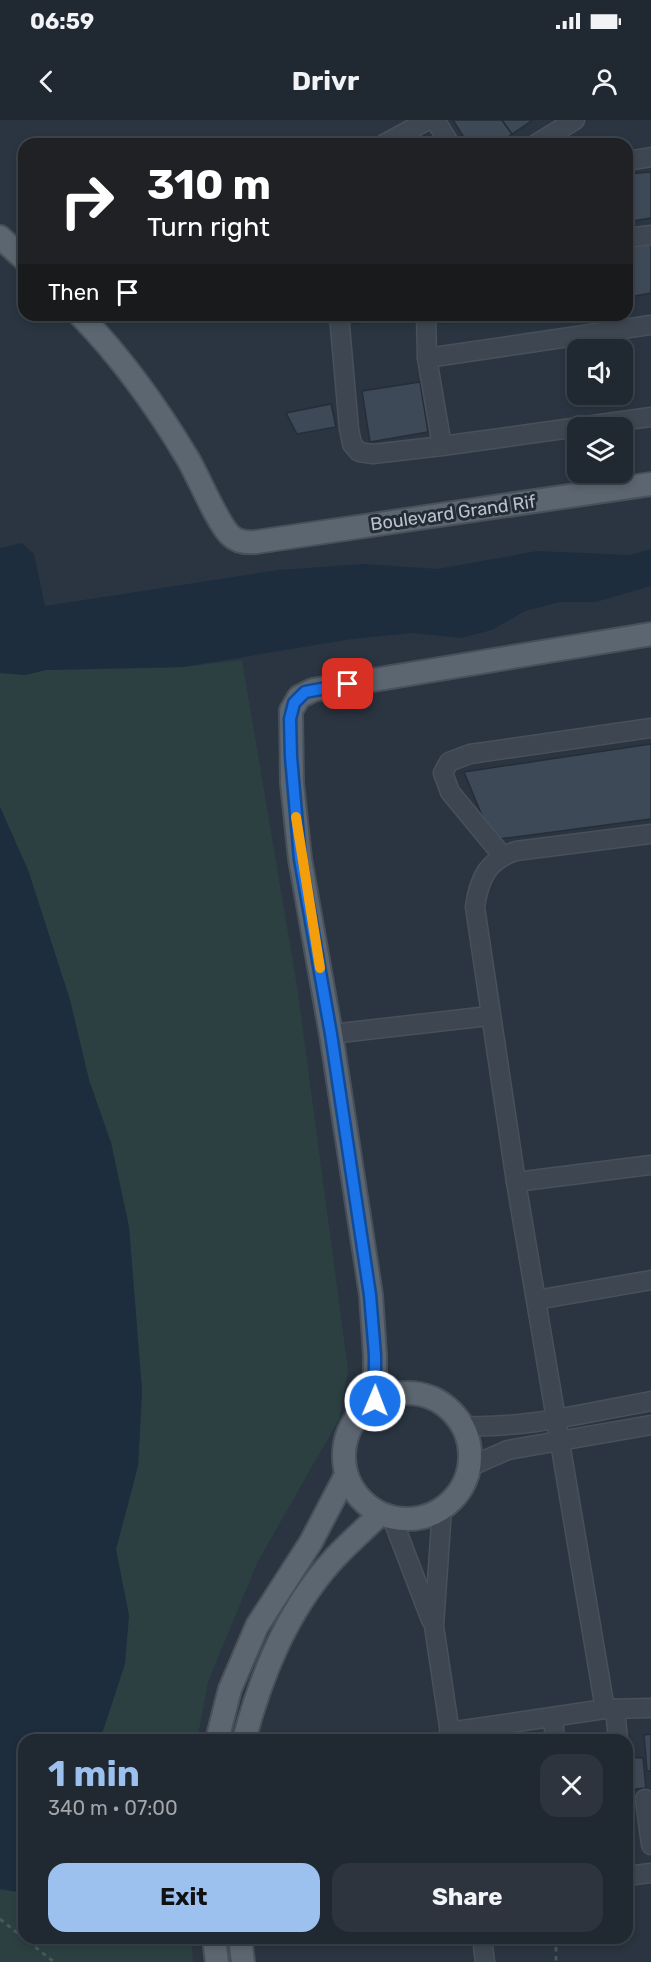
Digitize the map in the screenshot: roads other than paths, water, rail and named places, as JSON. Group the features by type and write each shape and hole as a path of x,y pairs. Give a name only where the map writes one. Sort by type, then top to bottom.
{"main road":[{"path":"0,237 18,254"},
{"name":"Boulevard Grand Rif","path":"85,321 126,368 162,418 230,535 237,540 256,542 651,484"},
{"path":"375,1401 373,1315 331,1034 298,842 290,719 294,703 305,692 651,634"},
{"path":"398,1394 426,1396 441,1403 463,1426 468,1439 469,1467 464,1483 442,1509 418,1518 386,1516 360,1498 346,1475 343,1459 350,1428 359,1414 375,1401 398,1394"},
{"path":"219,1734 230,1689 257,1626 311,1542 346,1475"},
{"path":"246,1734 268,1665 294,1614 332,1561 386,1516"},
{"path":"215,1944 217,1962"},
{"path":"241,1944 243,1962"}],"street":[{"path":"395,138 428,120"},
{"path":"435,120 446,138"},
{"path":"546,138 575,120"},
{"path":"633,160 651,157"},
{"path":"633,237 651,235"},
{"path":"339,321 347,418 355,450 373,454 651,417"},
{"path":"426,321 427,358 442,446"},
{"path":"427,358 651,325"},
{"path":"502,855 450,792 443,773 449,762 470,754 651,728"},
{"path":"616,1734 556,1418 489,1016 475,907 485,872 492,862 502,855 516,851 651,834"},
{"path":"331,1034 489,1016"},
{"path":"516,1182 651,1165"},
{"path":"536,1300 651,1280"},
{"path":"463,1426 507,1426 651,1401"},
{"path":"469,1467 508,1450 651,1425"},
{"path":"442,1509 434,1626 450,1734"},
{"path":"386,1516 434,1626"},
{"path":"462,1734 610,1709 651,1708"},
{"path":"553,1719 554,1734"},
{"path":"641,1799 651,1845"},
{"path":"633,1875 651,1873"},
{"path":"483,1944 486,1962"}],"water":[{"path":"22,543 34,554 45,606 278,570 363,564 438,569 537,551 630,555 651,549 651,586 596,602 560,602 525,611 492,630 461,638 412,633 352,639 183,667 46,670 25,675 0,673 0,548"},
{"path":"0,807 28,870 70,1000 89,1080 111,1143 129,1227 142,1391 138,1466 116,1549 129,1616 125,1664 102,1734 18,1734 18,1892 0,1889"}]}
